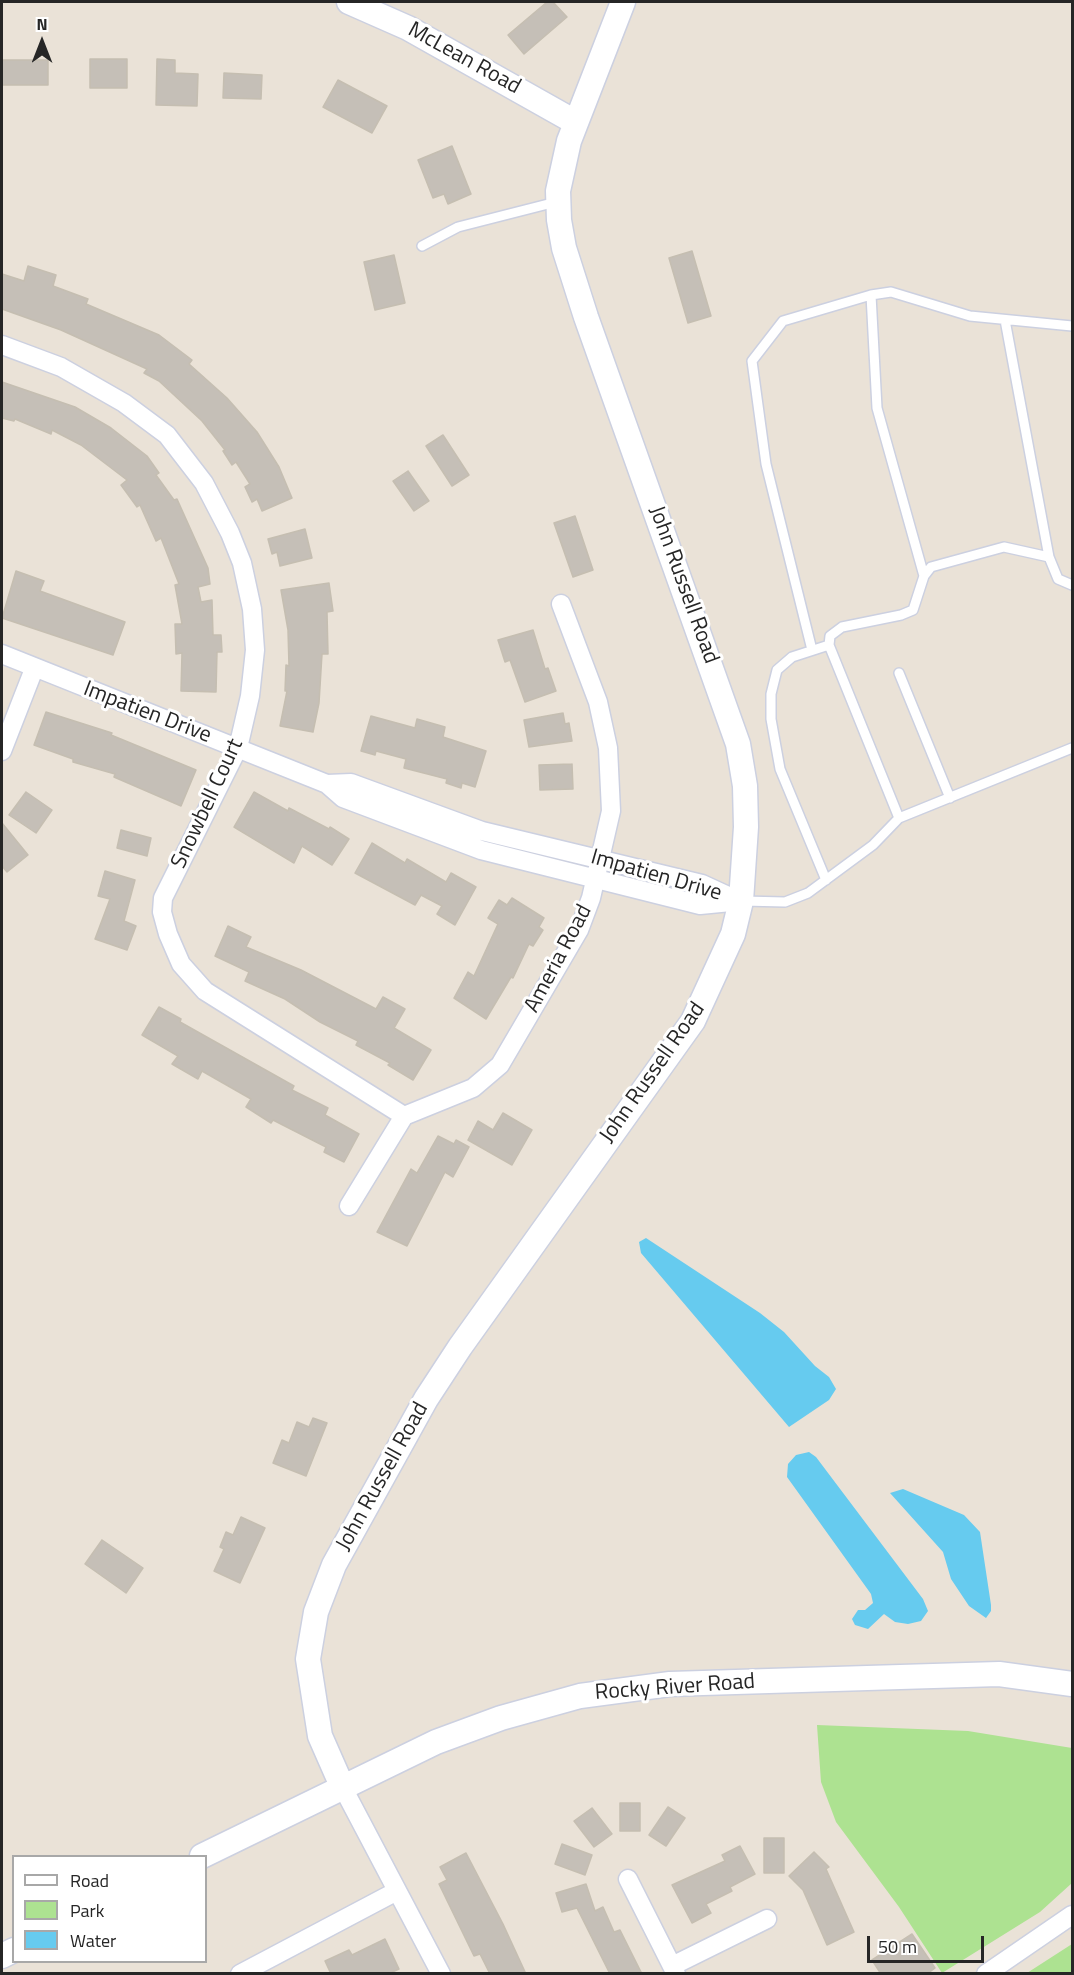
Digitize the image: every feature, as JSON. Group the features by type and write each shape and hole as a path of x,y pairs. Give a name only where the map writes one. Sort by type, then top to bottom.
{"street":[{"name":"McLean Road","path":"349,2 408,28 576,122"},
{"name":"John Russell Road","path":"441,1974 342,1786 320,1736 308,1659 316,1612 334,1565 426,1399 460,1347 693,1021 733,934 741,901 746,827 745,786 738,744 564,249 559,201 561,170 576,122 623,2"},
{"name":"Snowbell Court","path":"2,345 62,368 123,404 167,435 204,483 230,533 242,563 252,609 255,650 252,685 238,748 163,898 162,912 168,934 181,964 205,991 404,1116"},
{"name":"Ameria Road","path":"404,1116 473,1088 500,1065 579,930 596,880 611,811 608,748 598,702 561,604"},
{"name":"Impatien Drive","path":"2,654 34,669 327,784 343,798 481,850 700,905 741,901"},
{"path":"2,751 34,669"},
{"name":"Impatien Drive","path":"327,784 351,783 482,831 702,884 741,901"},
{"path":"349,1206 404,1116"},
{"name":"Rocky River Road","path":"206,1855 342,1786 436,1742 551,1702 625,1688 670,1684 999,1674 1072,1684"},
{"path":"628,1879 674,1970 767,1919"},
{"path":"240,1974 398,1891"},
{"path":"986,1974 1072,1915"}],"lane":[{"path":"423,246 458,227 559,201"},
{"path":"812,650 766,464 752,361 783,321 891,291 970,316 1072,326"},
{"path":"871,295 877,408 924,576"},
{"path":"1005,320 1049,557 1059,579 1072,585"},
{"path":"899,818 829,645 830,636 842,627 913,610 924,576 931,567 1004,546 1049,557"},
{"path":"826,880 780,769 771,719 771,694 777,670 792,657 829,645"},
{"path":"899,673 950,798"},
{"path":"741,901 785,902 808,893 873,845 899,818 1072,748"}],"green space":[{"path":"817,1725 968,1731 1072,1748 1072,1883 1040,1912 942,1973 899,1907 836,1822 821,1782"},
{"path":"1072,1944 1072,1973 1027,1973"}],"water":[{"path":"646,1238 760,1313 784,1332 815,1366 829,1377 836,1389 829,1400 789,1427 641,1253 639,1242"},
{"path":"809,1452 816,1457 923,1599 928,1611 921,1621 908,1624 895,1622 884,1614 868,1629 855,1625 852,1619 858,1610 865,1610 873,1603 871,1594 787,1477 788,1464 796,1455"},
{"path":"903,1489 964,1515 980,1532 991,1605 991,1611 986,1618 969,1606 951,1579 943,1552 890,1493"}],"building":[{"path":"547,2 553,2 567,17 524,54 508,35"},
{"path":"90,59 127,59 127,88 90,88"},
{"path":"157,59 175,60 175,73 198,74 197,106 156,105"},
{"path":"2,60 48,60 48,85 2,85"},
{"path":"224,73 262,75 261,99 223,98"},
{"path":"338,80 387,106 372,133 323,107"},
{"path":"452,146 471,194 448,204 444,194 433,198 418,160"},
{"path":"692,251 711,316 688,323 669,258"},
{"path":"394,255 405,303 375,310 364,262"},
{"path":"28,266 56,275 53,286 88,299 86,304 159,335 192,360 189,364 227,398 257,432 279,467 292,498 262,511 257,499 252,502 245,487 250,484 236,462 232,465 223,451 225,450 202,421 159,381 144,373 147,369 61,330 2,309 2,274 24,281"},
{"path":"2,382 75,407 111,428 147,456 159,473 156,475 174,500 177,499 208,568 210,584 198,587 201,602 212,600 213,635 221,635 222,652 217,652 216,692 181,691 182,653 176,654 175,624 182,624 175,585 179,584 161,538 156,541 140,505 137,507 121,485 127,480 81,445 52,430 51,434 15,419 14,421 2,418"},
{"path":"443,435 469,475 452,486 426,446"},
{"path":"408,471 429,501 414,511 393,481"},
{"path":"575,516 593,570 573,577 554,523"},
{"path":"305,529 312,558 280,566 277,552 272,554 268,539"},
{"path":"16,571 44,581 40,591 125,622 113,655 2,618"},
{"path":"329,583 333,611 327,612 328,654 322,654 319,703 313,732 280,726 287,691 285,691 286,665 289,666 288,630 281,590"},
{"path":"533,630 545,669 548,668 556,691 525,702 510,660 505,662 498,640"},
{"path":"46,712 112,733 111,735 196,770 181,806 114,777 115,774 73,762 73,759 34,745"},
{"path":"563,713 565,724 569,723 572,741 529,747 524,720"},
{"path":"371,716 415,728 417,719 445,727 443,737 486,751 475,787 462,783 461,788 446,783 447,779 404,768 406,759 376,751 375,755 361,751"},
{"path":"572,764 573,789 540,790 539,765"},
{"path":"26,792 52,810 36,833 9,815"},
{"path":"254,792 288,811 289,808 329,829 330,827 349,839 332,865 302,846 294,863 234,827"},
{"path":"2,823 28,855 7,872 2,866"},
{"path":"121,830 151,838 147,856 117,848"},
{"path":"372,843 405,863 407,859 446,882 451,873 476,887 455,925 437,914 442,906 421,895 415,905 355,873"},
{"path":"105,871 135,880 124,921 136,926 127,950 95,939 110,899 98,896"},
{"path":"512,898 544,918 539,927 543,930 533,946 529,944 513,978 511,977 486,1019 454,998 468,972 474,976 498,924 488,918 499,900 507,905"},
{"path":"228,926 251,937 246,947 301,970 376,1009 383,997 405,1009 394,1028 431,1050 413,1080 388,1065 390,1063 356,1045 358,1041 320,1022 285,999 245,981 249,972 215,956"},
{"path":"159,1007 181,1019 180,1022 294,1086 292,1090 328,1108 325,1115 359,1134 344,1162 324,1152 326,1147 273,1120 271,1123 246,1107 251,1099 202,1071 198,1079 172,1064 178,1056 142,1035"},
{"path":"503,1113 532,1130 512,1165 468,1140 478,1121 493,1130"},
{"path":"438,1136 454,1144 456,1140 469,1147 453,1177 445,1172 407,1246 377,1232 411,1169 417,1173"},
{"path":"313,1418 327,1423 306,1476 273,1463 282,1440 289,1443 297,1422 309,1427"},
{"path":"241,1517 265,1528 240,1583 214,1571 224,1549 220,1547 226,1532 233,1535"},
{"path":"102,1540 143,1568 126,1593 85,1564"},
{"path":"620,1803 640,1803 640,1831 620,1831"},
{"path":"668,1807 685,1818 666,1846 649,1835"},
{"path":"592,1808 612,1834 594,1847 574,1821"},
{"path":"764,1838 784,1838 784,1873 764,1873"},
{"path":"562,1844 592,1855 585,1875 555,1864"},
{"path":"740,1846 755,1874 730,1887 732,1891 706,1904 711,1913 692,1923 672,1885 725,1861 722,1855"},
{"path":"814,1852 829,1867 826,1869 854,1932 827,1945 803,1890 789,1876"},
{"path":"466,1853 526,1974 490,1974 480,1954 474,1956 439,1884 447,1880 440,1867"},
{"path":"586,1884 595,1911 603,1907 614,1932 620,1930 642,1974 610,1974 577,1908 562,1912 556,1893"},
{"path":"912,1934 935,1968 927,1974 881,1974 872,1960"},
{"path":"385,1939 399,1969 388,1974 331,1974 325,1961 349,1950 352,1955"}]}
